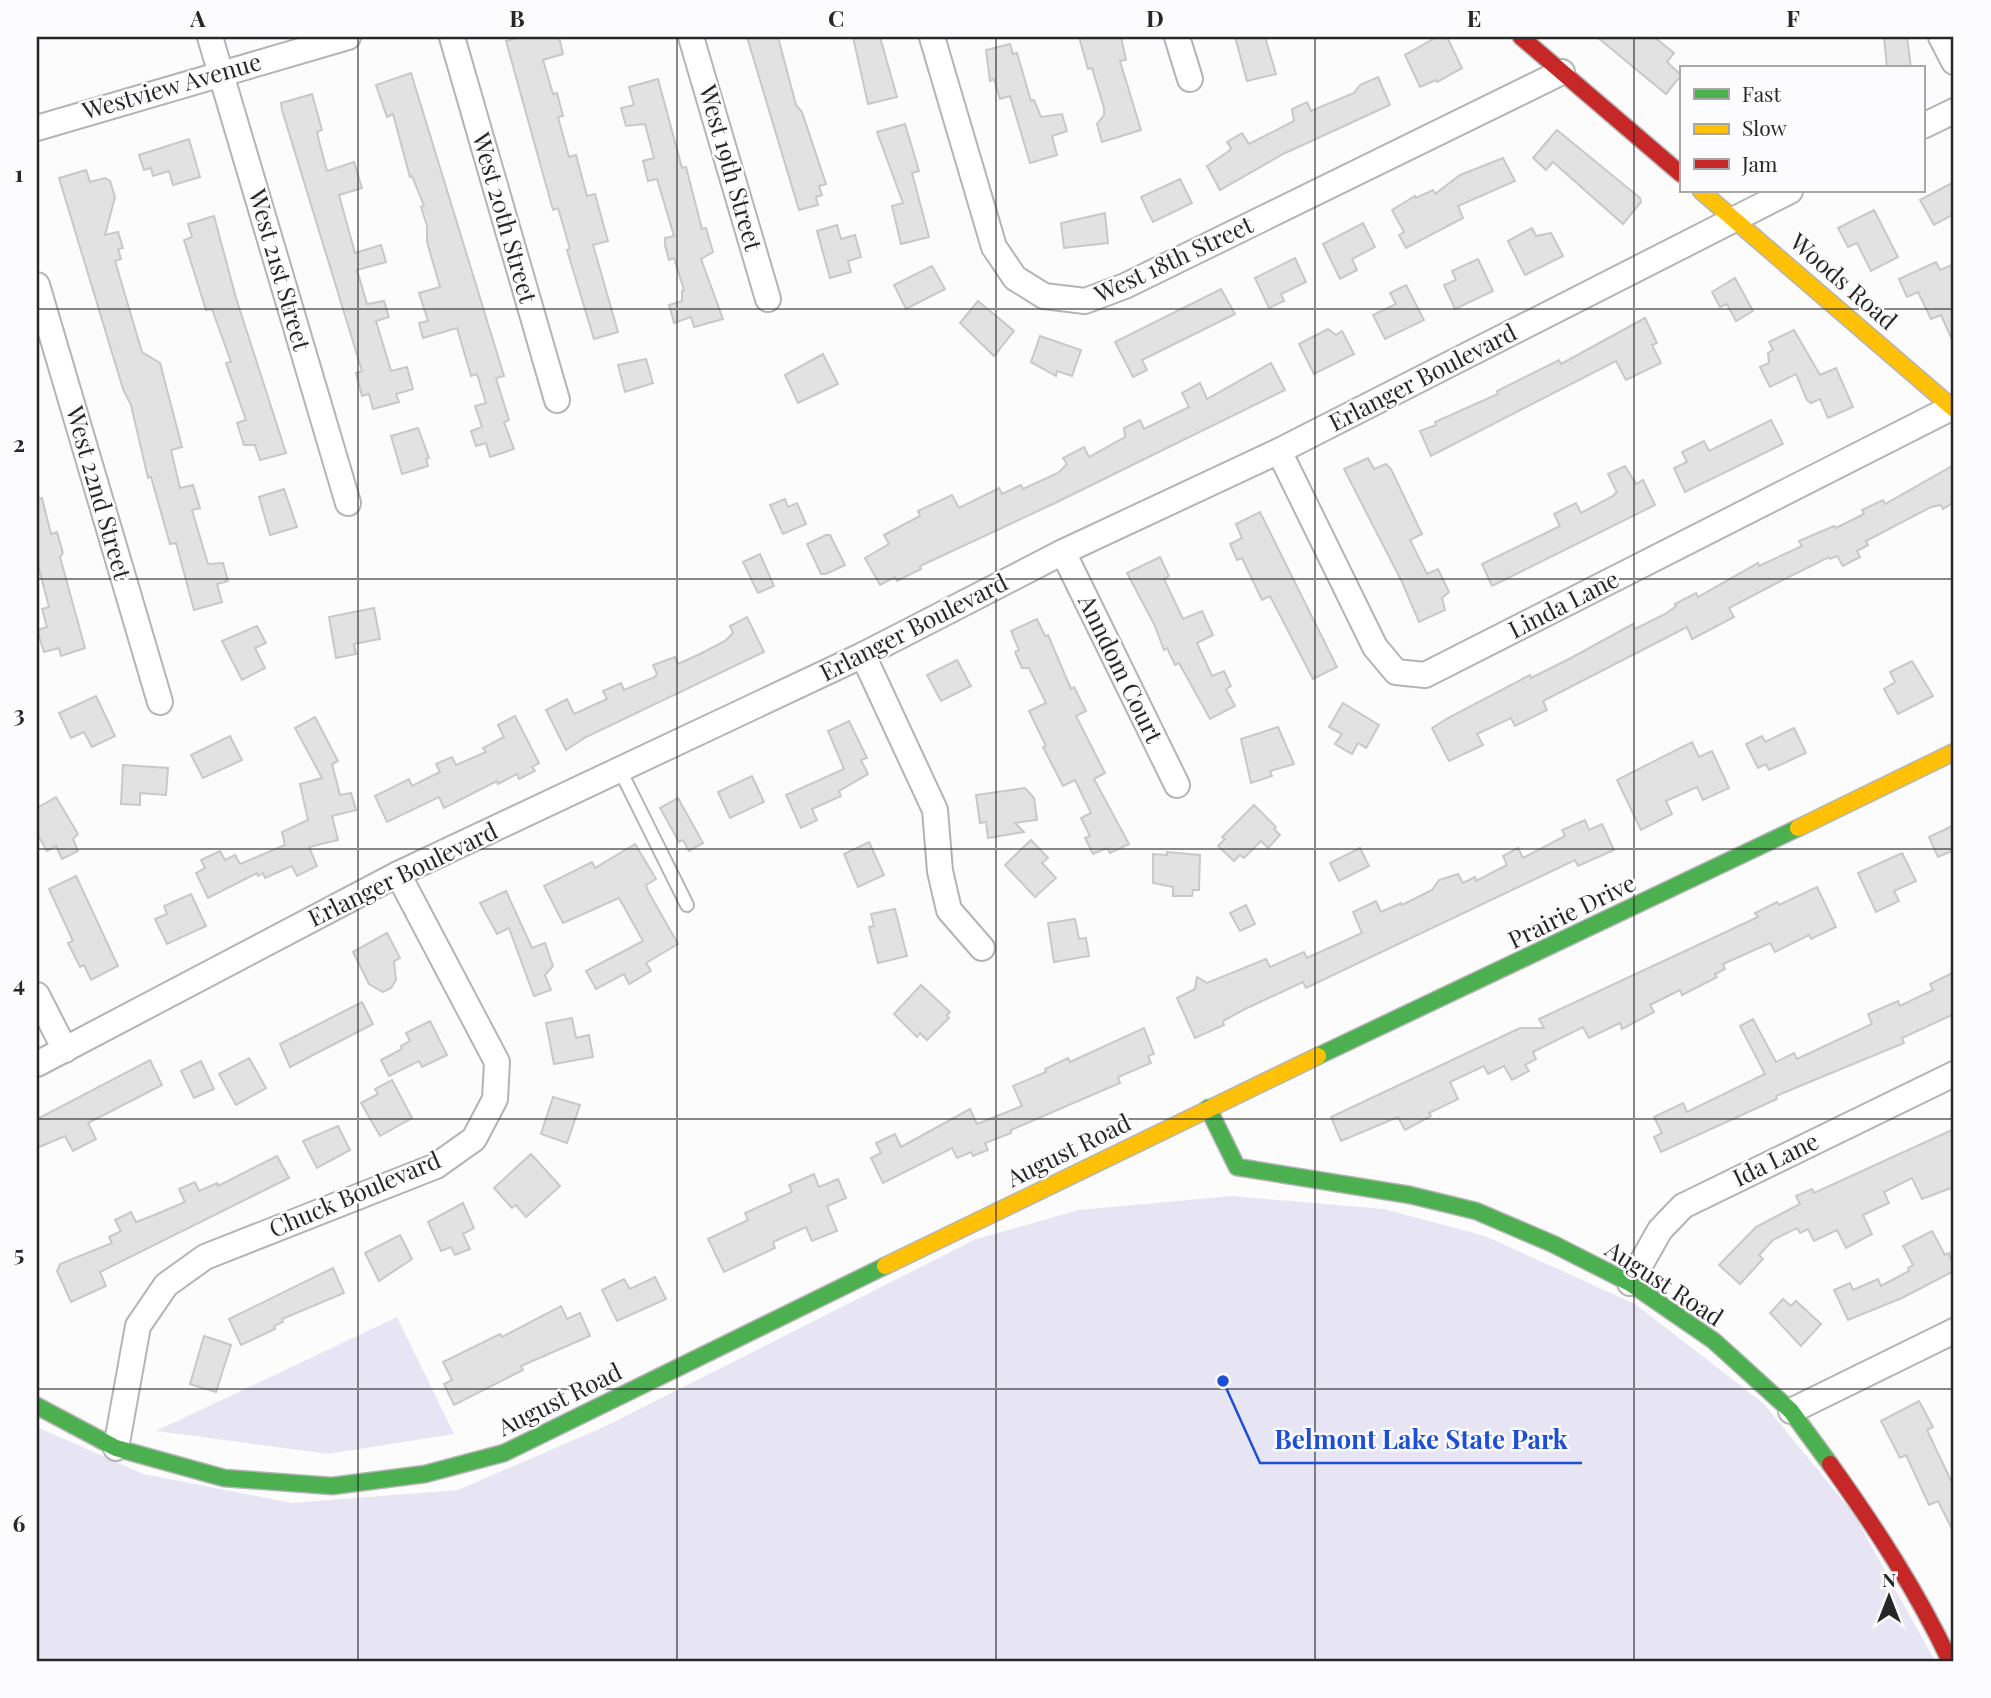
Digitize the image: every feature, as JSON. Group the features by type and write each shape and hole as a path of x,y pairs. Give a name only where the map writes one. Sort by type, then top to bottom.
{"street":[{"name":"West 21st Street","path":"210,37 348,503"},
{"name":"Westview Avenue","path":"37,128 348,37"},
{"name":"West 20th Street","path":"452,37 557,400"},
{"name":"West 19th Street","path":"691,37 768,299"},
{"name":"West 18th Street","path":"932,37 993,247 1015,278 1044,296 1085,301 1125,286 1562,72"},
{"path":"1177,37 1190,79"},
{"path":"1521,37 1680,173"},
{"path":"1941,37 1954,62"},
{"path":"1924,126 1954,111"},
{"name":"Woods Road","path":"1702,192 1954,408"},
{"name":"Erlanger Boulevard","path":"37,1064 398,874 863,654 1063,552 1279,451 1788,192"},
{"name":"West 22nd Street","path":"37,285 160,702"},
{"name":"Linda Lane","path":"1279,451 1375,647 1396,672 1425,676 1954,408"},
{"name":"Anndom Court","path":"1063,552 1177,785"},
{"path":"863,654 935,810 940,871 949,911 982,948"},
{"name":"Prairie Drive","path":"1208,1108 1497,974 1954,752"},
{"name":"Chuck Boulevard","path":"116,1448 138,1326 166,1285 205,1257 436,1166 474,1139 495,1099 497,1062 398,874"},
{"path":"37,995 65,1050"},
{"name":"Ida Lane","path":"1630,1283 1660,1230 1683,1206 1954,1074"},
{"name":"August Road","path":"37,1406 116,1448 224,1478 332,1486 425,1474 504,1453 1208,1108 1237,1167 1410,1195 1476,1211 1553,1244 1630,1283 1714,1341 1791,1411 1877,1530 1933,1623 1950,1661"},
{"path":"1791,1411 1954,1331"}],"lane":[{"path":"620,770 687,905"}],"shaded area":[{"path":"1232,1196 1384,1209 1485,1236 1635,1304 1763,1403 1853,1513 1935,1661 37,1661 37,1427 143,1474 292,1503 458,1490 606,1426 976,1239 1079,1210"},
{"path":"397,1317 454,1434 328,1454 156,1431"}],"building":[{"path":"522,37 559,37 563,54 543,60 553,94 557,93 563,116 558,117 569,157 576,155 587,196 595,194 608,241 593,245 618,332 594,339 567,250 570,249 558,208 553,210 506,41"},
{"path":"747,37 778,37 796,105 802,112 826,184 819,186 822,195 816,197 818,205 799,210"},
{"path":"853,37 880,37 897,97 868,104"},
{"path":"1079,37 1121,37 1126,60 1120,61 1141,130 1102,142 1097,124 1104,115 1104,108 1092,68 1088,69"},
{"path":"1235,37 1265,37 1276,74 1247,81"},
{"path":"1437,37 1447,37 1462,68 1437,82 1436,80 1420,87 1405,55"},
{"path":"1597,37 1654,37 1674,53 1667,62 1680,76 1666,94"},
{"path":"1884,37 1907,37 1911,66 1887,66"},
{"path":"1010,44 1013,54 1017,53 1031,101 1034,100 1041,117 1062,114 1067,131 1052,136 1057,155 1030,163 1010,96 1000,99 994,79 990,81 986,50"},
{"path":"411,73 504,376 496,378 509,420 504,422 514,449 490,457 486,443 476,446 471,431 482,427 475,406 486,403 477,374 471,376 457,328 423,338 419,323 428,321 419,293 440,287 427,242 427,226 421,207 424,206 412,176 410,177 393,114 387,117 376,85"},
{"path":"1378,77 1390,105 1283,154 1220,190 1207,166 1229,151 1231,148 1227,142 1242,133 1249,144 1294,121 1292,109 1307,102 1311,111 1354,93 1360,85"},
{"path":"658,79 682,168 686,167 702,229 706,228 713,252 701,259 723,319 694,327 691,317 674,323 669,305 682,301 684,290 674,258 669,260 665,245 665,238 674,236 657,179 648,181 643,161 654,158 645,124 626,126 621,108 634,105 629,87"},
{"path":"312,94 322,130 317,132 327,171 354,162 362,188 339,195 355,253 381,245 386,262 357,270 367,304 384,301 389,317 376,321 391,371 407,367 413,389 396,394 399,402 373,409 369,394 362,396 356,373 362,371 282,110 281,103"},
{"path":"905,124 919,171 912,173 929,237 901,244 892,206 903,203 877,132"},
{"path":"1557,130 1640,198 1641,202 1623,224 1553,162 1546,170 1533,158"},
{"path":"189,139 200,177 173,185 169,171 153,176 151,168 144,170 139,155"},
{"path":"1503,158 1515,181 1458,206 1463,218 1406,248 1399,235 1404,232 1392,210 1415,196 1416,198 1433,190 1435,194 1460,175"},
{"path":"86,170 90,182 105,178 110,181 115,197 105,235 118,232 123,248 118,249 121,259 115,261 142,352 160,363 182,447 171,450 180,488 193,485 200,508 192,510 208,564 223,563 228,581 217,584 222,602 194,610 176,543 170,544 151,477 148,478 131,405 123,389 59,178"},
{"path":"1180,179 1192,203 1153,222 1141,197"},
{"path":"1954,182 1954,214 1934,225 1920,200"},
{"path":"1874,210 1898,257 1871,271 1857,243 1848,247 1838,228"},
{"path":"1105,213 1108,243 1064,248 1061,223"},
{"path":"214,216 236,298 286,453 260,460 255,445 244,445 237,423 246,420 226,363 231,362 212,309 206,310 184,240 192,237 188,224"},
{"path":"1363,223 1375,247 1352,259 1357,270 1340,279 1323,244"},
{"path":"837,225 841,239 855,235 861,257 848,261 851,272 830,278 817,231"},
{"path":"1532,228 1536,236 1551,233 1563,256 1525,275 1508,241"},
{"path":"1295,258 1306,282 1281,294 1284,301 1269,308 1255,278"},
{"path":"1478,259 1493,291 1455,309 1444,285 1456,280 1452,271"},
{"path":"1936,262 1940,270 1954,264 1954,344 1941,315 1931,319 1918,292 1907,297 1899,279"},
{"path":"932,266 945,289 906,309 894,285"},
{"path":"1735,278 1753,311 1736,321 1727,304 1720,307 1712,292"},
{"path":"1406,285 1424,320 1385,339 1373,315 1396,304 1390,293"},
{"path":"1221,289 1235,314 1142,360 1147,370 1133,377 1115,342"},
{"path":"978,301 1014,331 994,356 960,323"},
{"path":"1645,318 1657,343 1652,345 1661,363 1626,380 1616,361 1431,456 1420,431 1498,394 1497,391 1559,360 1561,364"},
{"path":"1328,329 1336,335 1342,331 1354,354 1314,374 1299,344"},
{"path":"1794,330 1820,375 1836,368 1853,407 1828,418 1820,399 1811,403 1807,400 1796,374 1770,387 1760,367 1769,363 1768,353 1773,350 1769,342"},
{"path":"1040,336 1081,350 1072,376 1057,371 1056,376 1031,362"},
{"path":"823,354 838,384 798,403 785,375"},
{"path":"646,359 653,383 625,392 618,365"},
{"path":"1271,363 1285,390 920,566 921,569 897,581 895,577 880,585 865,558 889,544 884,535 920,516 918,511 952,495 959,508 999,488 1002,494 1021,485 1023,489 1058,473 1067,464 1063,458 1084,447 1089,457 1125,437 1124,428 1140,420 1144,429 1189,407 1182,393 1200,383 1207,399"},
{"path":"1771,420 1783,444 1685,492 1674,468 1687,462 1682,452 1704,441 1709,451"},
{"path":"418,428 429,458 426,459 428,466 402,474 391,436"},
{"path":"1368,458 1374,469 1386,464 1391,469 1422,534 1410,540 1427,574 1438,569 1449,592 1442,598 1445,610 1419,622 1402,582 1344,469"},
{"path":"1954,465 1954,502 1943,509 1941,505 1931,507 1866,541 1868,545 1857,551 1860,557 1843,566 1837,556 1830,559 1829,557 1773,585 1729,608 1734,617 1692,639 1687,627 1543,701 1547,710 1515,726 1511,718 1477,734 1483,745 1449,761 1432,728 1448,718 1530,675 1531,678 1571,658 1633,624 1635,629 1667,613 1675,604 1696,593 1698,597 1758,563 1759,566 1802,546 1799,541 1834,526 1836,528 1864,514 1862,510 1883,500 1885,504"},
{"path":"1625,466 1636,484 1643,480 1655,505 1492,586 1482,564 1560,526 1554,514 1576,503 1581,513 1613,496 1617,492 1608,474"},
{"path":"284,489 297,527 270,535 259,497"},
{"path":"42,498 51,534 57,532 63,553 60,557 85,648 61,656 59,648 44,652 37,630 47,627 42,609 49,607 37,561 37,499"},
{"path":"785,499 788,507 797,503 806,524 783,534 770,505"},
{"path":"1260,512 1337,667 1313,679 1270,596 1262,600 1242,558 1237,560 1230,544 1242,538 1236,524"},
{"path":"830,535 845,565 821,574 807,544"},
{"path":"760,554 774,586 758,593 743,562"},
{"path":"1160,557 1169,576 1164,579 1183,619 1202,611 1213,635 1197,643 1212,676 1224,671 1231,686 1226,689 1235,706 1210,719 1179,663 1175,665 1167,648 1164,650 1155,626 1127,573"},
{"path":"374,608 380,639 354,644 356,654 336,658 329,617"},
{"path":"747,617 764,652 586,737 566,750 546,710 567,699 574,714 607,699 603,691 621,683 624,690 655,677 657,674 653,665 675,657 678,664 700,654 725,641 733,633 730,626"},
{"path":"1037,619 1045,636 1048,635 1071,689 1074,687 1086,711 1076,716 1105,773 1094,779 1129,844 1110,853 1107,848 1093,854 1085,838 1090,836 1081,818 1091,813 1075,780 1063,786 1043,747 1046,746 1029,711 1046,703 1029,668 1022,668 1015,652 1019,650 1011,631"},
{"path":"257,626 266,643 255,648 265,668 242,680 222,641"},
{"path":"957,660 971,686 941,701 927,675"},
{"path":"1912,661 1933,696 1898,714 1884,689 1895,682 1890,672"},
{"path":"96,696 115,736 92,747 84,732 71,738 59,713"},
{"path":"1343,703 1379,725 1366,748 1358,743 1352,754 1335,744 1342,734 1329,727"},
{"path":"515,716 539,763 532,767 535,771 519,779 517,774 498,784 497,781 444,808 439,797 387,822 375,796 409,779 412,786 440,772 436,764 452,757 456,765 486,752 483,748 504,737 498,725"},
{"path":"315,717 338,761 332,764 340,795 351,793 356,810 332,816 338,840 309,847 317,866 297,876 292,866 265,878 263,873 258,876 257,873 208,898 196,873 205,868 201,860 220,851 225,860 235,855 240,864 285,845 282,832 308,820 300,784 322,778 295,728"},
{"path":"849,721 867,758 861,760 868,774 839,791 841,796 812,809 817,820 801,828 786,795 844,769 828,731"},
{"path":"1278,727 1294,764 1270,771 1272,776 1251,783 1241,739"},
{"path":"1794,728 1806,753 1769,770 1766,764 1758,768 1746,744 1762,736 1765,742"},
{"path":"230,736 242,760 203,778 191,755"},
{"path":"1692,742 1699,757 1712,751 1729,788 1703,800 1697,787 1666,801 1672,814 1641,830 1617,780"},
{"path":"123,765 168,768 166,795 140,793 140,805 121,804"},
{"path":"752,776 764,802 730,818 718,792"},
{"path":"1025,788 1034,798 1037,820 1015,823 1024,832 988,838 986,822 980,823 976,795"},
{"path":"56,797 78,834 73,839 78,851 62,859 56,846 47,851 37,834 37,808"},
{"path":"678,798 703,843 689,851 683,840 679,842 660,808"},
{"path":"1254,805 1276,827 1274,829 1280,835 1268,848 1261,841 1244,858 1240,855 1234,861 1218,846 1225,839 1222,837"},
{"path":"1585,820 1589,830 1602,824 1614,850 1578,866 1575,860 1306,988 1303,982 1243,1010 1223,1021 1224,1025 1195,1038 1177,998 1195,989 1197,977 1207,983 1266,959 1270,967 1304,952 1307,958 1362,933 1353,912 1376,901 1381,912 1401,903 1402,905 1432,890 1439,880 1458,874 1463,883 1475,877 1476,881 1507,865 1503,856 1518,848 1523,858 1565,836 1562,830"},
{"path":"1954,825 1954,850 1938,857 1929,837"},
{"path":"1031,840 1048,858 1042,863 1056,878 1035,897 1005,865"},
{"path":"869,842 884,875 858,887 844,854"},
{"path":"635,844 656,879 646,885 648,891 678,944 646,963 651,971 629,984 624,974 596,989 586,971 643,941 619,898 563,923 544,886 592,862 595,868"},
{"path":"1360,848 1369,866 1339,881 1330,863"},
{"path":"1167,852 1200,855 1199,890 1193,890 1192,896 1173,896 1173,887 1153,883 1153,854 1167,855"},
{"path":"1902,853 1916,881 1894,891 1899,901 1876,912 1858,873"},
{"path":"76,876 118,966 91,980 84,965 80,967 68,943 73,941 49,889"},
{"path":"1817,887 1836,927 1811,939 1809,935 1775,952 1770,943 1723,964 1725,969 1715,974 1717,977 1682,995 1680,990 1650,1005 1654,1012 1622,1029 1620,1023 1589,1038 1583,1027 1533,1052 1536,1059 1525,1065 1529,1071 1512,1080 1504,1066 1488,1074 1484,1066 1450,1082 1458,1099 1429,1113 1431,1116 1405,1130 1398,1117 1341,1141 1331,1117 1520,1028 1544,1028 1539,1019 1758,917 1755,913 1777,902 1779,905"},
{"path":"506,891 532,948 545,943 553,966 545,975 551,990 534,996 509,928 497,934 480,903"},
{"path":"191,894 206,926 167,944 155,919 167,914 164,906"},
{"path":"1246,905 1255,924 1240,931 1230,913"},
{"path":"895,909 907,956 878,963 869,927 874,926 871,914"},
{"path":"1075,919 1079,939 1086,938 1089,956 1054,962 1048,923"},
{"path":"387,933 400,958 394,961 396,980 391,988 383,992 369,984 353,952"},
{"path":"1954,972 1954,1014 1902,1038 1904,1043 1776,1096 1777,1099 1661,1152 1654,1137 1662,1133 1654,1117 1683,1103 1687,1112 1765,1074 1740,1026 1753,1019 1776,1062 1794,1053 1797,1059 1872,1024 1868,1014 1898,1001 1900,1006 1933,990 1930,984"},
{"path":"921,985 950,1012 947,1015 949,1018 927,1040 920,1033 917,1037 894,1014"},
{"path":"362,1002 373,1024 290,1067 280,1044"},
{"path":"572,1018 576,1038 589,1035 593,1057 554,1064 546,1023"},
{"path":"430,1021 447,1055 422,1067 419,1061 389,1076 381,1060 402,1049 401,1046 410,1041 406,1033"},
{"path":"1144,1028 1154,1054 1148,1056 1151,1063 1118,1077 1120,1083 985,1143 988,1150 973,1156 971,1152 957,1158 952,1148 883,1183 871,1158 881,1153 876,1143 895,1134 901,1147 970,1109 977,1124 1022,1106 1013,1086 1046,1072 1045,1069 1068,1058 1070,1062"},
{"path":"249,1058 266,1088 236,1105 219,1074"},
{"path":"150,1060 162,1085 88,1123 96,1139 73,1151 65,1136 37,1148 37,1119"},
{"path":"201,1061 214,1089 194,1098 181,1071"},
{"path":"392,1080 412,1118 380,1136 361,1103 378,1094 375,1089"},
{"path":"553,1097 580,1105 567,1143 541,1134"},
{"path":"338,1126 350,1150 317,1168 303,1141"},
{"path":"1954,1129 1954,1187 1922,1199 1912,1178 1884,1192 1889,1203 1863,1215 1872,1234 1846,1248 1837,1230 1814,1241 1808,1229 1800,1233 1797,1228 1773,1240 1759,1255 1763,1259 1740,1284 1719,1265 1756,1227 1800,1204 1796,1196 1812,1189 1814,1193"},
{"path":"531,1154 560,1186 526,1217 516,1205 512,1208 494,1188"},
{"path":"277,1156 289,1178 100,1272 106,1286 71,1302 57,1271 60,1264 112,1243 109,1237 121,1231 115,1220 131,1212 136,1222 152,1216 185,1202 179,1189 195,1182 199,1191 217,1183 218,1186"},
{"path":"814,1174 819,1187 838,1179 846,1198 827,1206 837,1231 812,1241 806,1227 773,1242 775,1248 724,1272 708,1239 748,1220 745,1213 792,1192 789,1185"},
{"path":"463,1203 474,1228 463,1234 470,1249 455,1255 451,1247 441,1251 428,1222"},
{"path":"1932,1231 1945,1255 1949,1253 1954,1271 1902,1298 1848,1320 1834,1290 1850,1283 1853,1290 1878,1279 1881,1286 1909,1271 1908,1268 1913,1265 1903,1246"},
{"path":"400,1235 412,1259 379,1281 365,1253"},
{"path":"333,1268 344,1293 282,1319 283,1322 274,1326 275,1329 241,1345 229,1319"},
{"path":"655,1277 666,1299 617,1321 602,1290 624,1279 630,1289"},
{"path":"1783,1299 1791,1306 1796,1301 1821,1324 1801,1346 1770,1313"},
{"path":"561,1306 567,1319 580,1313 590,1336 521,1366 523,1370 454,1405 444,1384 452,1380 443,1362 500,1334 502,1337"},
{"path":"204,1336 231,1345 216,1392 190,1384"},
{"path":"1919,1401 1933,1427 1927,1430 1954,1487 1954,1533 1938,1501 1929,1505 1906,1455 1900,1458 1881,1421"}],"traffic: fast":[{"path":"1318,1056 1798,828"},
{"path":"1208,1108 1237,1167 1410,1195 1476,1211 1553,1244 1630,1283 1714,1341 1791,1411 1830,1464"},
{"path":"37,1406 116,1448 224,1478 332,1486 425,1474 504,1453 885,1266"}],"traffic: slow":[{"path":"1702,192 1954,409"},
{"path":"1798,828 1954,752"},
{"path":"885,1266 1318,1056"}],"traffic: jam":[{"path":"1521,37 1680,173"},
{"path":"1830,1464 1894,1560 1950,1661"}],"place":[{"name":"Belmont Lake State Park","path":"1223,1381"}]}
